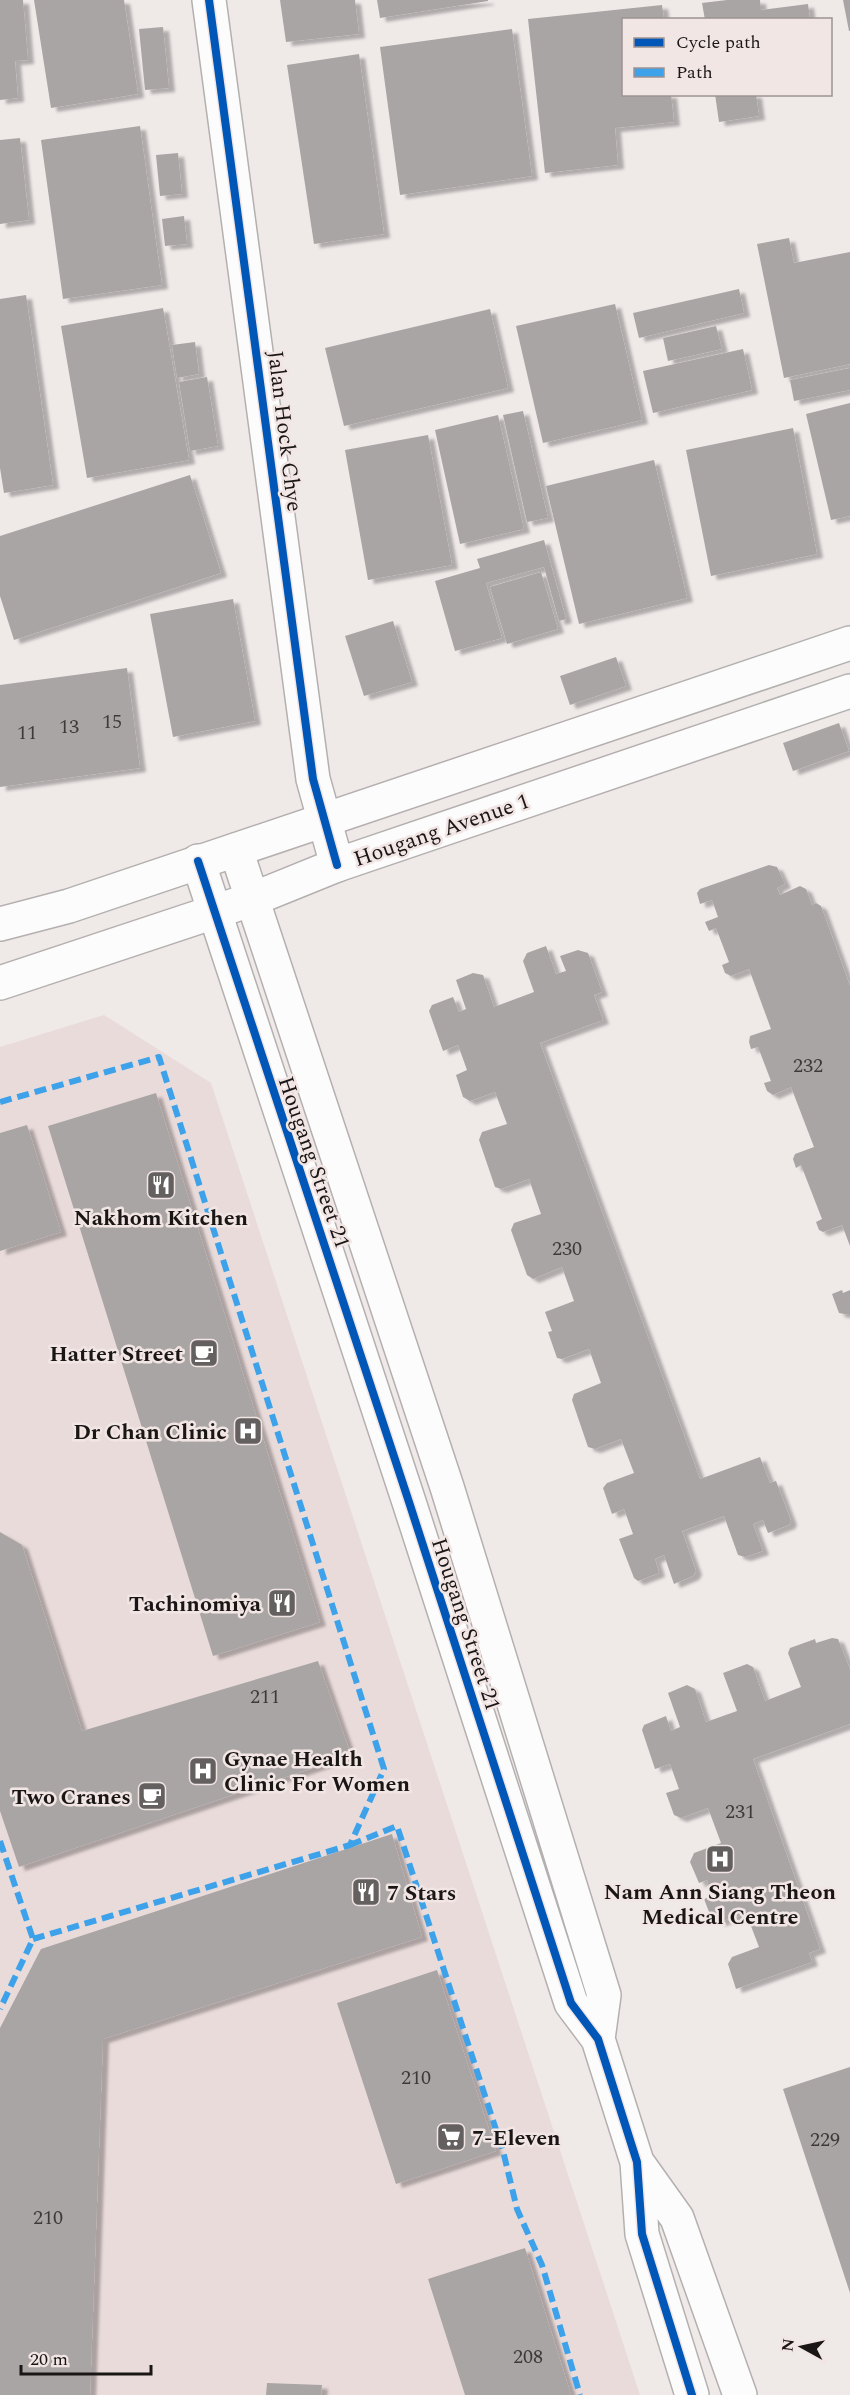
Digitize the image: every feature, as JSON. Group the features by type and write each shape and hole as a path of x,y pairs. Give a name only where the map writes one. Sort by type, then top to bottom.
{"street":[{"name":"Jalan Hock Chye","path":"210,0 313,779 337,865"},
{"name":"Hougang Avenue 1","path":"0,924 69,906 850,643"},
{"name":"Hougang Avenue 1","path":"0,983 253,899 337,865 850,691"},
{"name":"Hougang Street 21","path":"236,850 447,1487 604,1995 598,2039"},
{"name":"Hougang Street 21","path":"198,861 571,2003 598,2039 637,2162 642,2234 692,2395"},
{"name":"Hougang Street 21","path":"637,2162 677,2218 740,2395"}],"shaded area":[{"path":"104,1015 211,1083 640,2395 0,2395 0,1047"}],"building":[{"path":"0,0 23,0 28,60 15,61 18,98 0,100"},
{"path":"34,0 124,0 138,94 51,108"},
{"path":"280,0 355,0 359,34 286,42"},
{"path":"377,0 488,0 488,1 380,18"},
{"path":"760,0 761,10 808,4 810,18 705,18 702,3"},
{"path":"843,0 850,0 850,31 849,31"},
{"path":"662,5 664,18 622,18 622,96 671,96 674,122 615,128 618,165 545,173 528,19"},
{"path":"163,27 169,88 145,90 139,29"},
{"path":"512,29 532,176 400,195 380,47"},
{"path":"359,54 384,234 314,244 287,65"},
{"path":"715,96 756,96 759,116 719,122"},
{"path":"140,126 162,285 63,299 41,140"},
{"path":"20,138 29,220 0,224 0,140"},
{"path":"178,153 182,194 160,196 156,155"},
{"path":"184,216 187,244 165,246 162,219"},
{"path":"789,238 794,263 850,252 850,364 784,378 757,244"},
{"path":"739,289 744,313 639,338 633,313"},
{"path":"26,295 53,485 4,493 0,468 0,299"},
{"path":"615,304 642,420 543,443 516,326"},
{"path":"163,308 189,460 87,478 61,326"},
{"path":"490,309 508,388 344,426 325,348"},
{"path":"716,326 722,349 668,361 663,338"},
{"path":"195,342 199,374 177,378 172,345"},
{"path":"743,349 752,390 653,413 643,371"},
{"path":"850,368 850,390 794,401 790,380"},
{"path":"207,377 218,446 190,451 179,382"},
{"path":"850,403 850,516 831,520 806,414"},
{"path":"523,411 548,518 527,522 503,415"},
{"path":"498,415 524,529 460,544 435,430"},
{"path":"793,428 817,554 711,576 686,450"},
{"path":"428,435 452,565 368,580 345,450"},
{"path":"654,460 687,598 579,624 546,486"},
{"path":"190,475 221,573 14,640 0,596 0,536"},
{"path":"544,540 566,619 559,621 544,567 486,583 502,638 455,651 435,581 480,568 477,559"},
{"path":"541,572 558,629 507,644 490,587"},
{"path":"233,599 255,721 173,737 150,614"},
{"path":"393,621 412,682 364,696 345,636"},
{"path":"616,657 626,686 570,705 560,676"},
{"path":"127,668 140,768 0,787 0,685"},
{"path":"839,723 849,751 793,771 783,743"},
{"path":"769,865 777,867 785,884 777,888 780,895 800,886 806,889 812,905 816,903 821,906 850,986 850,1246 842,1225 823,1232 819,1230 816,1222 822,1219 801,1165 796,1168 793,1159 795,1154 814,1147 791,1087 773,1095 767,1091 764,1083 771,1081 758,1047 751,1049 749,1042 750,1036 771,1029 749,969 731,976 725,973 722,965 729,962 716,928 709,931 705,922 718,917 712,900 700,904 697,893 700,889"},
{"path":"546,946 556,974 566,971 560,956 578,950 588,953 602,992 594,995 603,1020 540,1043 700,1479 760,1457 770,1483 776,1481 791,1521 789,1525 768,1533 763,1520 753,1524 763,1551 745,1557 738,1555 724,1516 682,1531 696,1571 693,1576 674,1584 664,1555 655,1559 659,1573 638,1581 634,1578 619,1539 633,1534 624,1509 612,1514 603,1488 607,1483 634,1473 621,1439 595,1449 588,1447 572,1400 574,1394 601,1383 589,1349 562,1359 557,1358 548,1332 552,1331 545,1312 574,1301 562,1267 533,1279 527,1275 511,1230 514,1223 541,1214 529,1179 501,1189 495,1187 479,1140 482,1132 507,1124 495,1092 470,1101 463,1097 456,1075 467,1070 458,1045 443,1051 429,1011 432,1005 453,997 459,1012 466,1009 456,980 473,973 483,975 494,1007 534,992 523,961 527,953"},
{"path":"156,1093 320,1622 213,1656 48,1126"},
{"path":"27,1125 61,1232 0,1251 0,1133"},
{"path":"842,1290 843,1293 850,1290 850,1315 839,1313 832,1294"},
{"path":"0,1532 22,1545 82,1731 318,1661 351,1755 19,1867 0,1811"},
{"path":"832,1638 838,1639 850,1669 850,1724 753,1759 820,1949 809,1953 812,1962 736,1989 728,1964 732,1957 759,1947 746,1913 720,1922 711,1917 704,1899 712,1896 707,1880 699,1883 690,1862 694,1853 721,1843 708,1808 681,1818 674,1815 666,1793 679,1789 670,1764 655,1769 642,1730 644,1725 666,1716 671,1731 680,1727 668,1693 687,1685 695,1689 706,1722 737,1711 723,1673 747,1664 753,1667 765,1701 801,1687 788,1653 790,1648 815,1639 816,1643"},
{"path":"392,1834 422,1937 103,2039 90,2395 0,2395 0,2028 41,1949"},
{"path":"437,1970 496,2151 396,2184 337,2003"},
{"path":"850,2067 850,2293 783,2089"},
{"path":"525,2248 571,2395 465,2395 428,2279"},
{"path":"267,2383 322,2385 321,2395 266,2395"}],"marked path":[{"path":"0,1102 159,1057 384,1769 350,1845 33,1939"},
{"path":"350,1845 397,1826 503,2151 517,2209 542,2265 580,2395"},
{"path":"0,1841 33,1939 0,2009"}],"cycle path":[{"path":"209,0 313,779 337,865"},
{"path":"198,861 571,2003 598,2039 637,2162 642,2234 692,2395"}],"place":[{"name":"Nakhom Kitchen","path":"161,1185"},
{"name":"Hatter Street","path":"204,1353"},
{"name":"Dr Chan Clinic","path":"248,1431"},
{"name":"Tachinomiya","path":"282,1603"},
{"name":"Gynae Health Clinic For Women","path":"203,1771"},
{"name":"Two Cranes","path":"152,1796"},
{"name":"Nam Ann Siang Theon Medical Centre","path":"720,1859"},
{"name":"7 Stars","path":"366,1892"},
{"name":"7-Eleven","path":"451,2137"}]}
